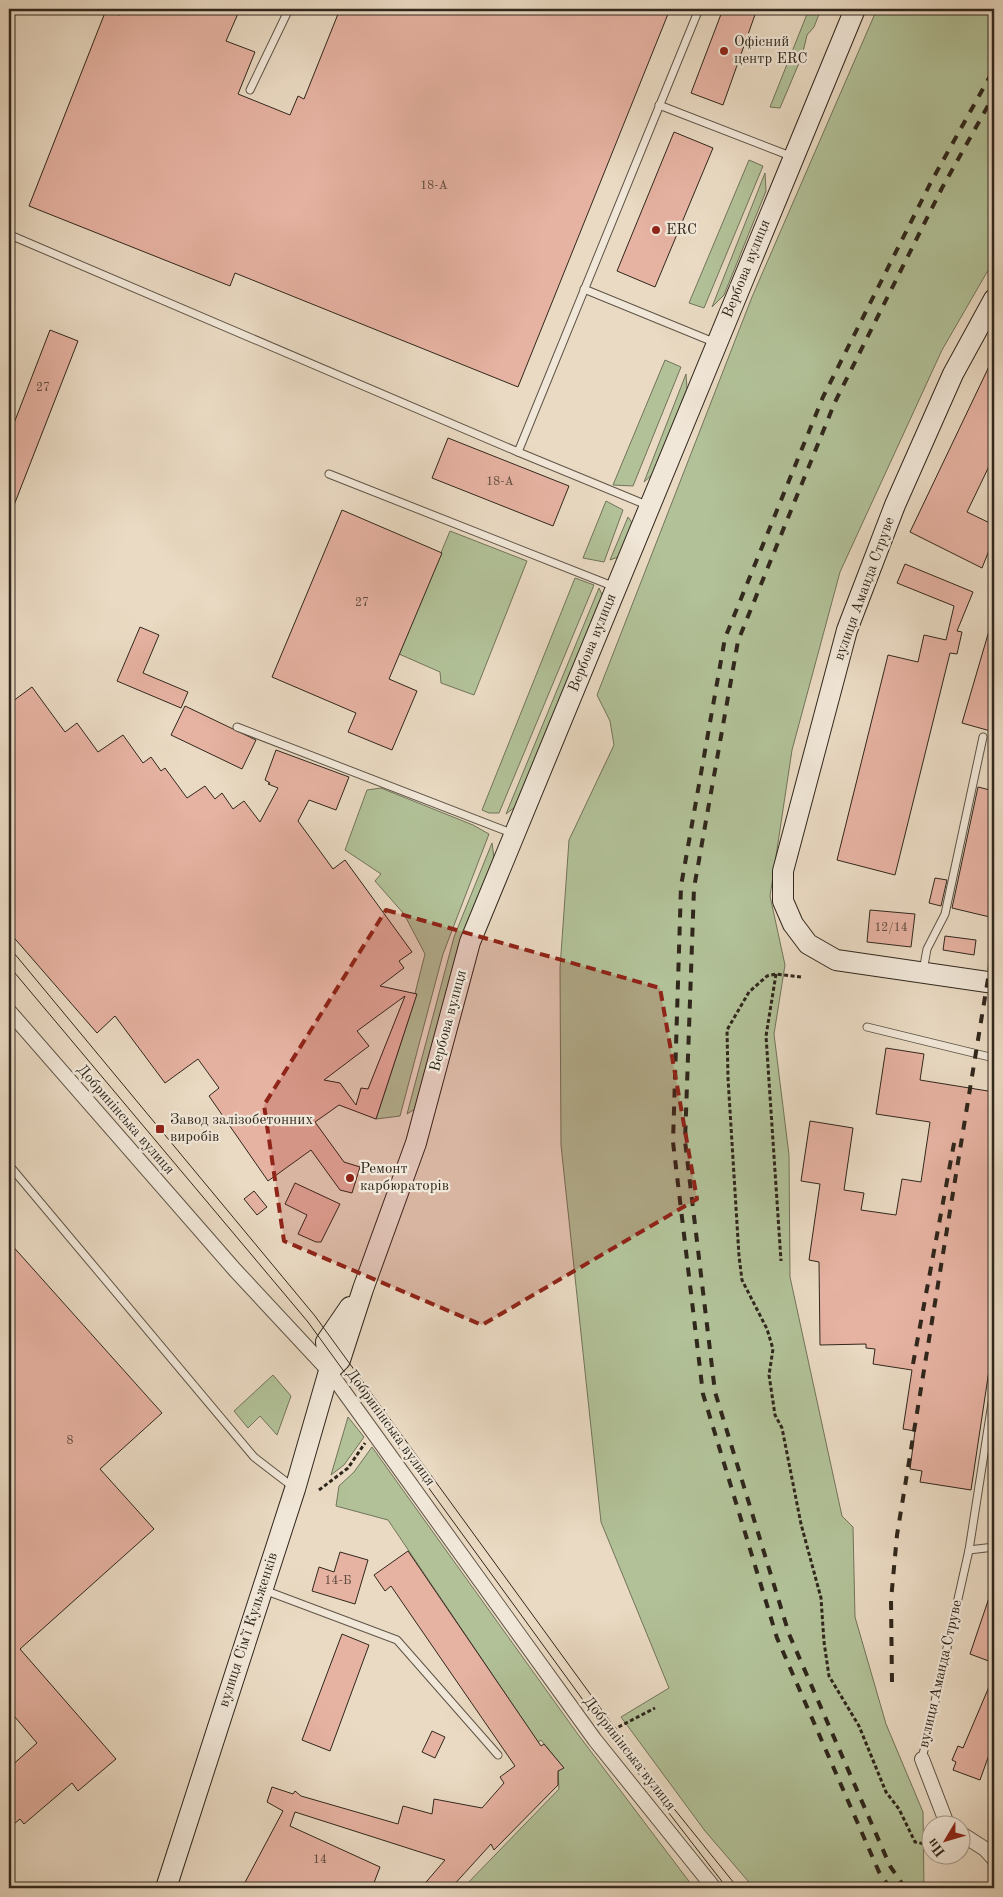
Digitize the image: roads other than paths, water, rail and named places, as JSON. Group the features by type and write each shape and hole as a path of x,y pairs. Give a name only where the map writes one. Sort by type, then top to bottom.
{"main road":[{"name":"Вербова вулиця","path":"329,1371 340,1360 362,1289 416,1143 470,942 855,9"},
{"name":"вулиця Аманда Струве","path":"994,299 953,374 896,505 847,630 783,871 783,901 793,924 808,944 836,960 994,983"},
{"name":"вулиця Сімʼї Кульженків","path":"166,1888 295,1489 329,1371"}],"street":[{"name":"Добринінська вулиця","path":"9,1011 235,1270 329,1371 595,1740 714,1888"},
{"name":"вулиця Аманда Струве","path":"922,1759 943,1814"},
{"path":"970,1839 985,1849 994,1859"}],"lane":[{"path":"250,90 289,9"},
{"path":"518,452 699,9"},
{"path":"659,105 793,158"},
{"path":"10,235 518,452 650,506"},
{"path":"584,289 717,343"},
{"path":"329,474 616,588"},
{"path":"237,727 514,834"},
{"path":"923,973 927,949 944,914 983,737"},
{"path":"867,1027 994,1058"},
{"path":"9,1165 254,1457 295,1489"},
{"name":"вулиця Аманда Струве","path":"922,1759 969,1550 994,1390"},
{"path":"969,1550 994,1547"},
{"path":"262,1589 397,1640 498,1755"}],"tram line":[{"path":"9,947 315,1316 671,1805 738,1888"},
{"path":"9,966 308,1322 607,1733 727,1888"}],"railway":[{"path":"890,1888 879,1872 777,1638 703,1394 673,1142 681,886 725,638 823,397 931,182 994,69"},
{"path":"905,1888 890,1866 789,1634 715,1392 685,1141 694,888 738,641 835,402 942,188 994,95"},
{"path":"892,1682 891,1600 897,1535 994,942"},
{"path":"913,1364 955,1138"}],"place":[{"name":"Офісний центр ERC","path":"724,51"},
{"name":"ERC","path":"656,230"},
{"name":"Завод залізобетонних виробів","path":"160,1129"},
{"name":"Ремонт карбюраторів","path":"350,1178"}]}
